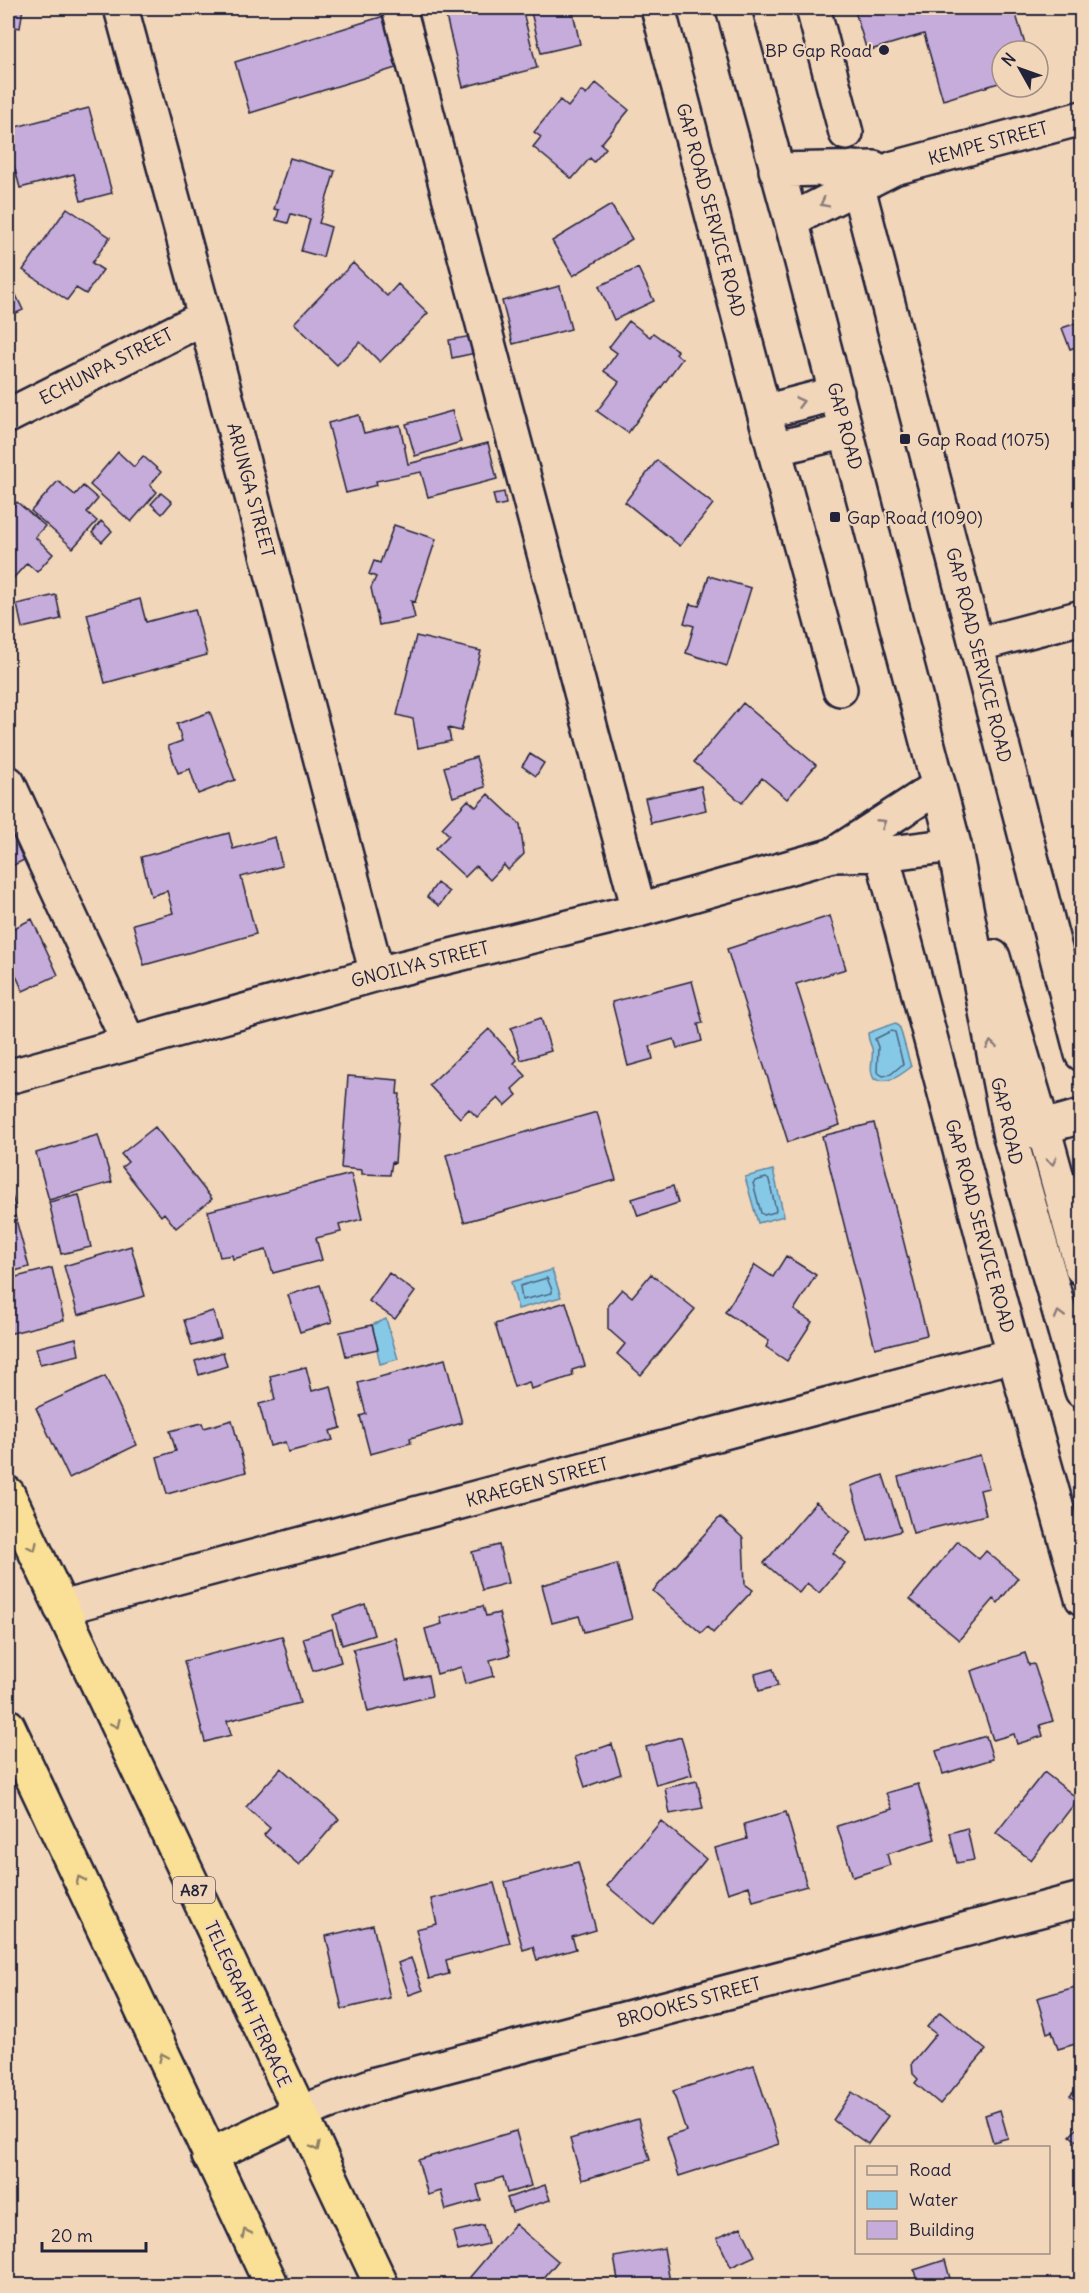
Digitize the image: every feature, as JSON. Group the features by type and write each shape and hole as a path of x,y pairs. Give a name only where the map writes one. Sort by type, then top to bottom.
{"highway":[{"name":"TELEGRAPH TERRACE","path":"8,1494 382,2286"},
{"path":"8,1726 272,2286"},
{"path":"209,2156 299,2113"}],"street":[{"name":"ARUNGA STREET","path":"121,8 205,317 377,974"},
{"path":"399,8 639,910"},
{"name":"GAP ROAD SERVICE ROAD","path":"658,8 774,450 840,689"},
{"name":"GAP ROAD","path":"733,8 837,393 954,845 1010,1137 1082,1391"},
{"path":"813,8 846,133"},
{"name":"KEMPE STREET","path":"776,170 855,177 1082,118"},
{"name":"GAP ROAD SERVICE ROAD","path":"855,177 1082,1054"},
{"name":"KEMPE STREET","path":"791,220 855,177"},
{"name":"ECHUNPA STREET","path":"8,416 205,317"},
{"path":"764,412 837,393"},
{"path":"774,450 846,431"},
{"path":"976,645 1082,617"},
{"path":"8,783 129,1043"},
{"name":"GNOILYA STREET","path":"833,855 939,786"},
{"name":"GNOILYA STREET","path":"8,1077 377,974 639,910 833,855 882,854 954,845"},
{"name":"GAP ROAD","path":"954,845 995,963 1082,1268"},
{"name":"GAP ROAD SERVICE ROAD","path":"882,854 1014,1355 1082,1598"},
{"path":"1010,1137 1082,1116"},
{"name":"KRAEGEN STREET","path":"61,1608 1014,1355"},
{"name":"BROOKES STREET","path":"299,2113 376,2084 1082,1899"}],"water":[{"path":"895,1023 900,1028 911,1067 890,1080 874,1079 871,1072 872,1048 868,1033"},
{"path":"773,1170 784,1216 758,1223 745,1177"},
{"path":"552,1270 561,1297 518,1309 511,1282"},
{"path":"386,1319 398,1359 380,1364 372,1325"}],"building":[{"path":"8,8 23,8 20,28 8,26"},
{"path":"220,8 241,8 222,13"},
{"path":"444,8 522,8 537,68 463,87"},
{"path":"530,8 572,8 580,44 541,53"},
{"path":"854,8 1014,8 1023,39 990,39 990,86 943,100 924,34 867,51"},
{"path":"384,16 399,67 250,113 235,62"},
{"path":"596,83 629,110 601,144 606,148 594,162 590,158 572,179 533,147 541,137 534,132 560,100 568,107 581,91 586,95"},
{"path":"89,108 112,193 81,201 74,174 20,188 8,143 8,129"},
{"path":"290,158 335,171 319,223 331,227 323,257 301,251 310,219 291,214 288,223 276,220 279,210 274,209"},
{"path":"611,205 632,239 573,276 552,241"},
{"path":"67,208 110,237 92,263 103,270 86,294 76,288 67,300 23,270"},
{"path":"353,263 387,296 398,284 428,313 380,362 360,342 337,365 294,323"},
{"path":"638,268 654,301 614,320 599,286"},
{"path":"8,278 23,310 8,317"},
{"path":"560,286 571,329 513,344 502,301"},
{"path":"629,321 650,337 653,333 678,351 676,354 682,359 628,433 597,411 619,382 604,371 617,353 609,347"},
{"path":"1082,321 1082,345 1070,349 1062,328"},
{"path":"477,335 480,352 452,358 449,340"},
{"path":"452,411 461,442 415,456 406,424"},
{"path":"359,415 364,433 400,425 408,464 488,443 497,479 428,497 421,472 376,481 377,485 346,493 328,423"},
{"path":"118,452 134,467 143,456 161,472 150,485 157,492 131,522 90,485"},
{"path":"657,460 713,504 680,546 625,502"},
{"path":"58,481 75,495 83,486 98,499 87,512 97,521 73,548 31,511"},
{"path":"504,492 506,504 496,506 493,494"},
{"path":"161,493 172,502 162,514 151,504"},
{"path":"17,502 45,526 35,537 53,554 37,572 27,563 8,584 8,513"},
{"path":"101,521 112,531 102,542 92,533"},
{"path":"394,525 436,539 415,602 411,601 415,618 379,625 371,588 376,577 369,574 374,561 380,563"},
{"path":"709,576 751,588 727,666 686,653 694,626 684,623 690,604 699,606"},
{"path":"56,595 61,619 22,628 17,604"},
{"path":"140,599 146,622 195,609 207,655 105,683 87,614"},
{"path":"416,636 481,651 461,731 448,728 451,741 418,748 413,719 397,715"},
{"path":"743,703 816,765 787,799 762,778 742,803 694,762"},
{"path":"210,712 235,780 198,794 190,769 178,773 168,746 182,741 177,724"},
{"path":"530,754 544,763 536,776 522,766"},
{"path":"476,757 485,787 453,797 444,767"},
{"path":"701,786 706,810 651,823 645,798"},
{"path":"488,794 520,824 524,854 508,870 504,865 490,880 476,866 465,877 435,849 449,835 442,828 468,800 476,807"},
{"path":"8,819 26,859 8,868"},
{"path":"229,833 233,849 275,837 282,866 241,877 256,934 144,965 133,924 173,913 167,891 151,896 141,857"},
{"path":"437,883 449,892 439,906 427,897"},
{"path":"830,916 846,969 796,984 840,1125 788,1142 727,949"},
{"path":"32,919 58,975 23,991 8,958 8,931"},
{"path":"692,981 703,1023 698,1024 702,1041 677,1048 674,1039 650,1046 653,1059 628,1066 612,1002"},
{"path":"541,1018 551,1051 521,1060 511,1028"},
{"path":"489,1029 517,1060 514,1063 526,1076 512,1089 517,1095 505,1106 498,1098 477,1117 469,1109 460,1118 429,1085"},
{"path":"348,1076 398,1080 397,1094 400,1094 395,1163 392,1162 390,1175 362,1174 362,1170 341,1168"},
{"path":"597,1112 616,1180 464,1222 446,1155"},
{"path":"874,1123 927,1335 875,1348 822,1136"},
{"path":"155,1127 212,1199 176,1228 164,1213 161,1216 122,1167 128,1162 121,1154"},
{"path":"98,1135 112,1182 49,1200 36,1153"},
{"path":"351,1174 362,1219 339,1225 341,1232 316,1238 322,1260 273,1273 266,1250 233,1259 232,1255 220,1257 208,1211"},
{"path":"8,1184 16,1209 8,1212"},
{"path":"673,1186 678,1203 638,1216 632,1199"},
{"path":"79,1195 91,1247 61,1254 49,1202"},
{"path":"15,1216 29,1267 8,1273 8,1218"},
{"path":"131,1246 145,1296 78,1315 64,1266"},
{"path":"786,1256 816,1275 794,1310 812,1322 787,1361 766,1347 769,1341 725,1312 755,1265 773,1277"},
{"path":"52,1268 64,1320 8,1334 8,1279"},
{"path":"389,1273 415,1292 395,1319 369,1301"},
{"path":"651,1274 695,1309 641,1375 617,1354 625,1344 608,1329 608,1305 622,1289 632,1297"},
{"path":"320,1285 332,1322 300,1332 288,1295"},
{"path":"566,1302 585,1366 572,1370 573,1376 531,1389 529,1382 514,1387 495,1324"},
{"path":"213,1311 221,1338 192,1346 184,1320"},
{"path":"372,1325 378,1349 346,1356 340,1332"},
{"path":"76,1338 79,1355 40,1364 36,1348"},
{"path":"223,1352 227,1366 199,1375 195,1361"},
{"path":"445,1359 462,1423 410,1438 411,1443 370,1454 360,1416 366,1414 358,1383"},
{"path":"306,1367 312,1391 331,1386 341,1428 330,1431 333,1440 288,1452 285,1442 270,1446 259,1404 275,1400 270,1376"},
{"path":"105,1376 137,1445 69,1478 36,1408"},
{"path":"232,1420 246,1472 167,1494 157,1457 176,1451 170,1431 202,1423 204,1428"},
{"path":"980,1455 989,1488 980,1490 986,1515 913,1533 898,1477"},
{"path":"883,1475 901,1531 868,1541 851,1486"},
{"path":"816,1502 851,1532 833,1553 845,1563 819,1593 807,1583 799,1593 764,1563"},
{"path":"720,1517 743,1538 745,1584 753,1590 713,1633 707,1627 701,1633 653,1591"},
{"path":"958,1541 979,1559 986,1551 1018,1578 998,1603 994,1599 959,1640 910,1599"},
{"path":"499,1545 508,1583 482,1590 472,1552"},
{"path":"617,1564 632,1619 584,1632 579,1616 552,1623 542,1585"},
{"path":"365,1604 374,1635 342,1645 333,1615"},
{"path":"483,1606 486,1616 499,1613 510,1655 490,1660 494,1676 465,1684 461,1667 437,1674 425,1629 442,1624 440,1617"},
{"path":"332,1629 341,1662 313,1671 303,1638"},
{"path":"282,1636 300,1703 227,1721 231,1735 205,1742 184,1661"},
{"path":"396,1638 406,1680 428,1675 432,1696 368,1712 353,1649"},
{"path":"1025,1653 1029,1665 1034,1664 1053,1721 1040,1725 1043,1736 1017,1744 1014,1734 993,1740 971,1671"},
{"path":"773,1669 778,1686 759,1691 755,1674"},
{"path":"986,1736 993,1759 943,1774 936,1751"},
{"path":"681,1737 692,1775 656,1785 646,1747"},
{"path":"612,1744 621,1774 585,1787 575,1757"},
{"path":"281,1768 339,1819 299,1865 264,1835 270,1828 246,1807"},
{"path":"1044,1772 1078,1799 1031,1860 996,1833"},
{"path":"697,1781 703,1808 670,1814 665,1788"},
{"path":"918,1784 935,1839 887,1854 890,1865 853,1877 837,1826 892,1809 886,1793"},
{"path":"786,1812 807,1886 753,1901 749,1886 728,1893 715,1848 747,1839 744,1824"},
{"path":"661,1821 706,1859 653,1924 607,1886"},
{"path":"967,1828 974,1860 957,1863 950,1833"},
{"path":"578,1862 596,1930 572,1937 576,1949 537,1960 533,1947 523,1950 505,1882"},
{"path":"494,1883 510,1943 446,1960 449,1974 429,1979 416,1929 437,1924 431,1899"},
{"path":"373,1925 390,1998 342,2009 326,1936"},
{"path":"411,1958 423,1990 409,1995 398,1963"},
{"path":"1082,1985 1082,2048 1079,2043 1058,2049 1052,2031 1047,2033 1037,1998"},
{"path":"940,2012 986,2050 940,2104 915,2083 918,2079 913,2074 912,2063 936,2034 927,2027"},
{"path":"754,2065 779,2144 679,2176 667,2137 686,2131 673,2091"},
{"path":"1082,2083 1082,2105 1070,2096"},
{"path":"852,2092 888,2116 868,2144 833,2120"},
{"path":"1000,2110 1008,2138 993,2142 985,2115"},
{"path":"638,2119 650,2160 582,2180 570,2139"},
{"path":"1082,2123 1082,2145 1070,2136"},
{"path":"516,2131 531,2186 507,2193 503,2177 477,2185 481,2200 446,2210 441,2191 428,2195 418,2160"},
{"path":"545,2185 550,2200 512,2212 507,2198"},
{"path":"515,2224 558,2261 537,2286 479,2286 470,2277"},
{"path":"483,2225 488,2244 458,2251 453,2232"},
{"path":"741,2227 755,2256 731,2267 717,2238"},
{"path":"664,2248 670,2282 649,2286 619,2286 614,2257"},
{"path":"945,2260 952,2286 918,2286 914,2270"}],"place":[{"name":"BP Gap Road","path":"884,50"},
{"name":"Gap Road (1075)","path":"905,439"},
{"name":"Gap Road (1090)","path":"835,517"}]}
